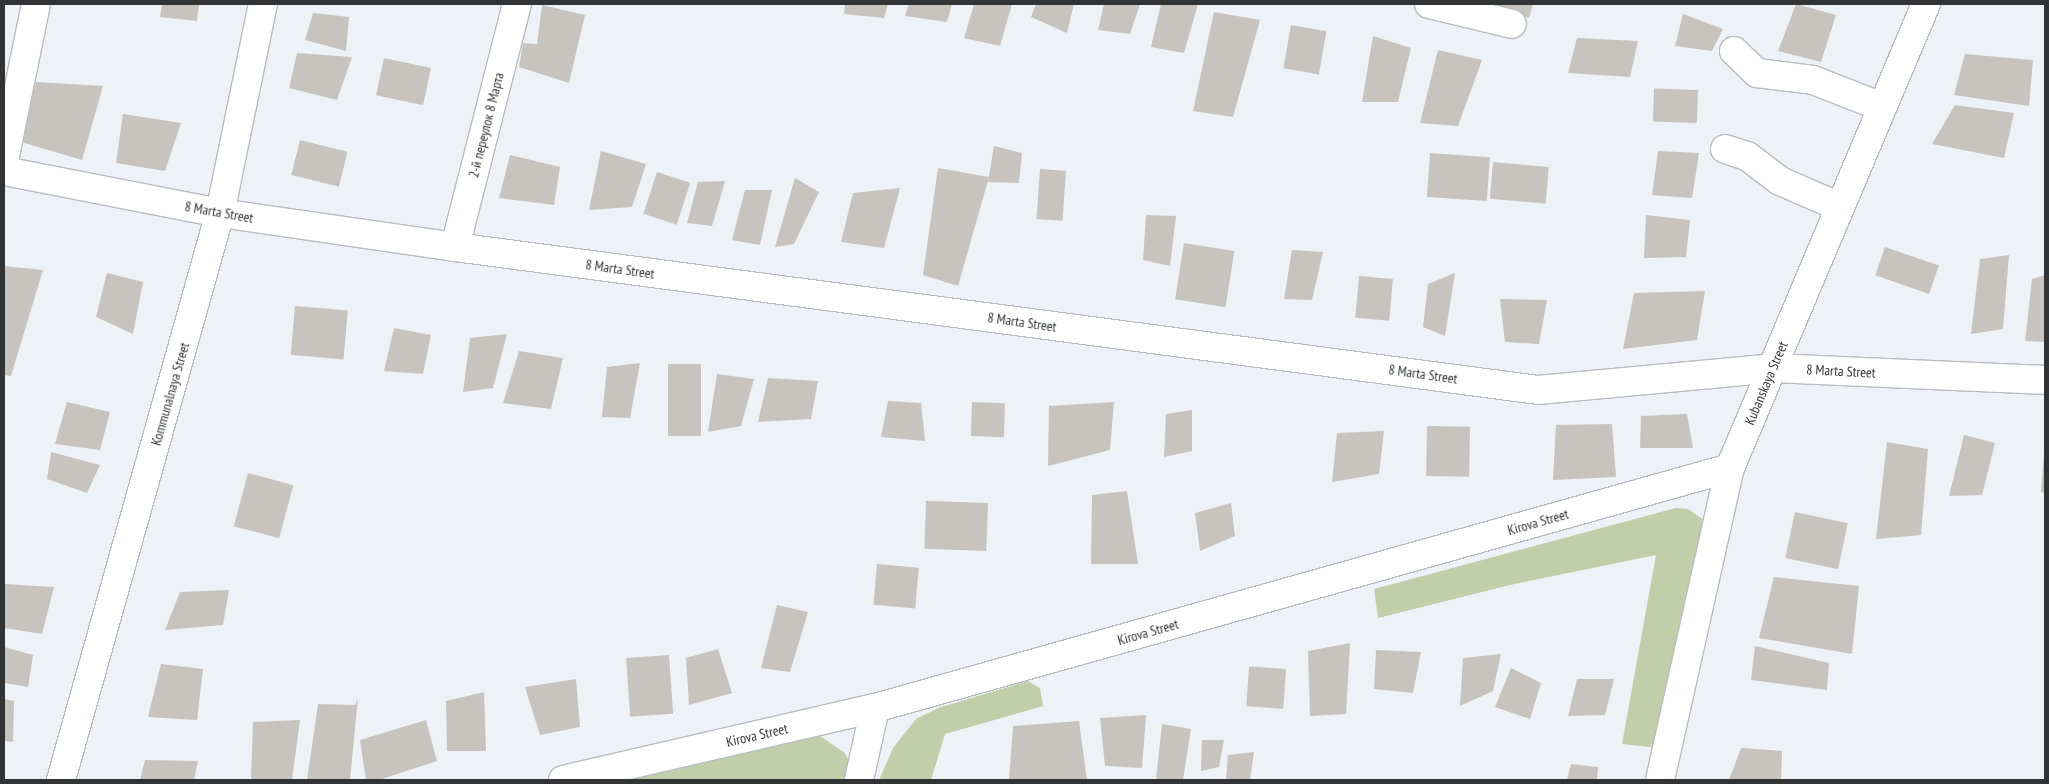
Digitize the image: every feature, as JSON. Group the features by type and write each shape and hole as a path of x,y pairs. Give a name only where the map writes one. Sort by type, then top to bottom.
{"street":[{"path":"4,161 36,4"},
{"name":"Kommunalnaya Street","path":"62,780 220,213 263,4"},
{"name":"2-й переулок 8 Марта","path":"455,247 517,4"},
{"path":"1430,4 1512,24"},
{"name":"Kubanskaya Street","path":"1660,780 1730,468 1926,4"},
{"path":"1734,52 1756,73 1813,80 1882,106"},
{"path":"1726,149 1747,156 1780,181 1840,207"},
{"name":"8 Marta Street","path":"4,171 220,213 455,247 1538,390 1773,368 2045,380"},
{"name":"Kirova Street","path":"563,780 875,708 1730,468"},
{"path":"859,780 875,708"}],"green space":[{"path":"1676,508 1688,509 1705,521 1659,748 1622,744 1656,555 1510,585 1378,618 1374,589"},
{"path":"1028,681 1040,688 1043,706 945,734 931,780 879,780 893,748 916,719 938,708"},
{"path":"820,736 845,753 849,761 847,780 609,780"}],"building":[{"path":"162,4 199,4 197,21 160,17"},
{"path":"845,4 888,4 884,18 844,14"},
{"path":"909,4 952,4 947,22 905,16"},
{"path":"974,4 1012,4 1000,46 964,38"},
{"path":"1036,4 1074,4 1067,33 1031,17"},
{"path":"1104,4 1140,4 1130,34 1098,30"},
{"path":"1161,4 1198,4 1184,53 1151,47"},
{"path":"1491,4 1533,4 1529,18"},
{"path":"1796,4 1836,15 1821,62 1778,51"},
{"path":"542,5 585,15 569,83 519,67 523,43 537,44"},
{"path":"1214,12 1260,20 1233,117 1193,111"},
{"path":"313,13 349,17 346,51 305,40"},
{"path":"1683,14 1723,29 1712,51 1675,46"},
{"path":"1291,25 1326,31 1319,75 1283,68"},
{"path":"1373,36 1411,48 1398,102 1362,102"},
{"path":"1577,38 1638,41 1630,77 1568,73"},
{"path":"1438,50 1482,60 1458,126 1420,123"},
{"path":"297,53 352,57 337,100 289,88"},
{"path":"1965,54 2033,60 2029,106 1954,95"},
{"path":"384,58 431,68 423,105 376,95"},
{"path":"36,82 103,86 82,160 21,142"},
{"path":"1654,88 1698,90 1697,123 1653,121"},
{"path":"1955,105 2014,113 2004,158 1932,144"},
{"path":"123,114 181,123 165,171 116,163"},
{"path":"300,140 348,152 339,187 291,175"},
{"path":"994,146 1022,153 1019,183 988,182"},
{"path":"601,151 646,164 632,207 589,210"},
{"path":"1658,151 1699,153 1692,198 1652,195"},
{"path":"1430,153 1490,157 1487,201 1427,197"},
{"path":"510,155 560,167 554,205 499,198"},
{"path":"1493,162 1549,167 1546,204 1490,199"},
{"path":"938,168 989,177 958,286 923,275"},
{"path":"1040,169 1066,171 1062,221 1037,219"},
{"path":"657,172 690,183 677,225 643,214"},
{"path":"795,178 819,192 794,244 775,247"},
{"path":"725,181 712,226 687,223 698,182"},
{"path":"900,188 884,248 841,242 853,193"},
{"path":"745,190 772,190 760,245 732,240"},
{"path":"1146,215 1176,216 1170,266 1143,260"},
{"path":"1646,215 1690,220 1686,257 1644,258"},
{"path":"1184,243 1234,251 1225,307 1175,299"},
{"path":"1885,247 1939,266 1929,294 1875,275"},
{"path":"1292,250 1323,252 1312,300 1284,299"},
{"path":"2009,255 2003,329 1971,334 1980,259"},
{"path":"4,266 43,270 11,376 4,375"},
{"path":"107,273 143,282 133,334 96,317"},
{"path":"1455,273 1445,336 1423,327 1428,284"},
{"path":"2045,275 2045,342 2025,341 2032,279"},
{"path":"1359,276 1393,279 1389,321 1355,318"},
{"path":"1705,291 1697,340 1623,349 1634,293"},
{"path":"1500,299 1547,300 1539,344 1505,342"},
{"path":"295,306 348,311 344,359 291,355"},
{"path":"394,328 431,335 423,374 384,371"},
{"path":"507,334 493,388 463,392 470,338"},
{"path":"519,351 563,358 551,409 503,403"},
{"path":"640,363 630,418 602,417 607,367"},
{"path":"668,364 701,364 701,436 668,436"},
{"path":"717,374 754,379 741,426 708,432"},
{"path":"768,378 818,381 811,419 758,422"},
{"path":"888,401 921,403 925,441 881,437"},
{"path":"67,402 110,412 100,450 55,444"},
{"path":"972,402 1005,403 1004,437 971,436"},
{"path":"1114,402 1110,450 1048,466 1049,406"},
{"path":"1192,410 1192,451 1164,457 1166,414"},
{"path":"1687,414 1693,448 1640,448 1641,416"},
{"path":"1612,424 1616,477 1553,480 1556,425"},
{"path":"1427,426 1470,427 1469,477 1426,476"},
{"path":"1384,431 1379,474 1332,482 1337,433"},
{"path":"1964,435 1995,443 1982,495 1949,496"},
{"path":"1887,442 1928,449 1921,535 1876,539"},
{"path":"51,452 100,465 87,493 47,479"},
{"path":"2045,453 2045,493 2041,492"},
{"path":"248,473 293,485 279,538 234,526"},
{"path":"1127,491 1138,564 1091,564 1092,495"},
{"path":"926,501 988,503 986,551 924,549"},
{"path":"1231,503 1235,536 1200,551 1195,513"},
{"path":"1795,512 1848,523 1838,569 1785,558"},
{"path":"877,564 919,568 915,609 873,605"},
{"path":"1774,577 1859,586 1852,654 1759,638"},
{"path":"4,584 54,587 42,634 4,628"},
{"path":"229,590 223,625 165,630 180,592"},
{"path":"777,605 808,612 790,672 761,668"},
{"path":"1350,643 1346,714 1310,716 1308,651"},
{"path":"1755,646 1829,663 1827,690 1751,680"},
{"path":"4,647 33,655 28,687 4,683"},
{"path":"718,649 732,693 689,705 686,658"},
{"path":"1376,650 1421,652 1413,693 1374,689"},
{"path":"1501,654 1493,691 1460,706 1463,658"},
{"path":"669,655 673,714 630,717 626,658"},
{"path":"161,664 203,669 197,720 148,717"},
{"path":"1249,666 1286,669 1283,709 1246,706"},
{"path":"1511,668 1541,683 1530,719 1495,707"},
{"path":"576,679 580,727 540,735 525,687"},
{"path":"1577,679 1614,679 1605,715 1568,716"},
{"path":"484,692 486,751 447,751 446,701"},
{"path":"358,698 350,780 307,780 318,704 355,705"},
{"path":"4,699 14,701 13,742 4,741"},
{"path":"1146,715 1142,768 1105,766 1100,718"},
{"path":"300,720 292,780 251,780 253,722"},
{"path":"426,720 437,761 379,780 366,780 360,740"},
{"path":"1079,721 1087,780 1009,780 1013,726"},
{"path":"1162,724 1191,729 1183,780 1156,780"},
{"path":"1202,740 1224,740 1219,767 1201,771"},
{"path":"1741,748 1782,751 1781,780 1729,780"},
{"path":"1254,752 1250,780 1226,780 1228,755"},
{"path":"145,760 198,761 194,780 140,780"},
{"path":"1571,764 1598,767 1597,780 1567,780"}]}
